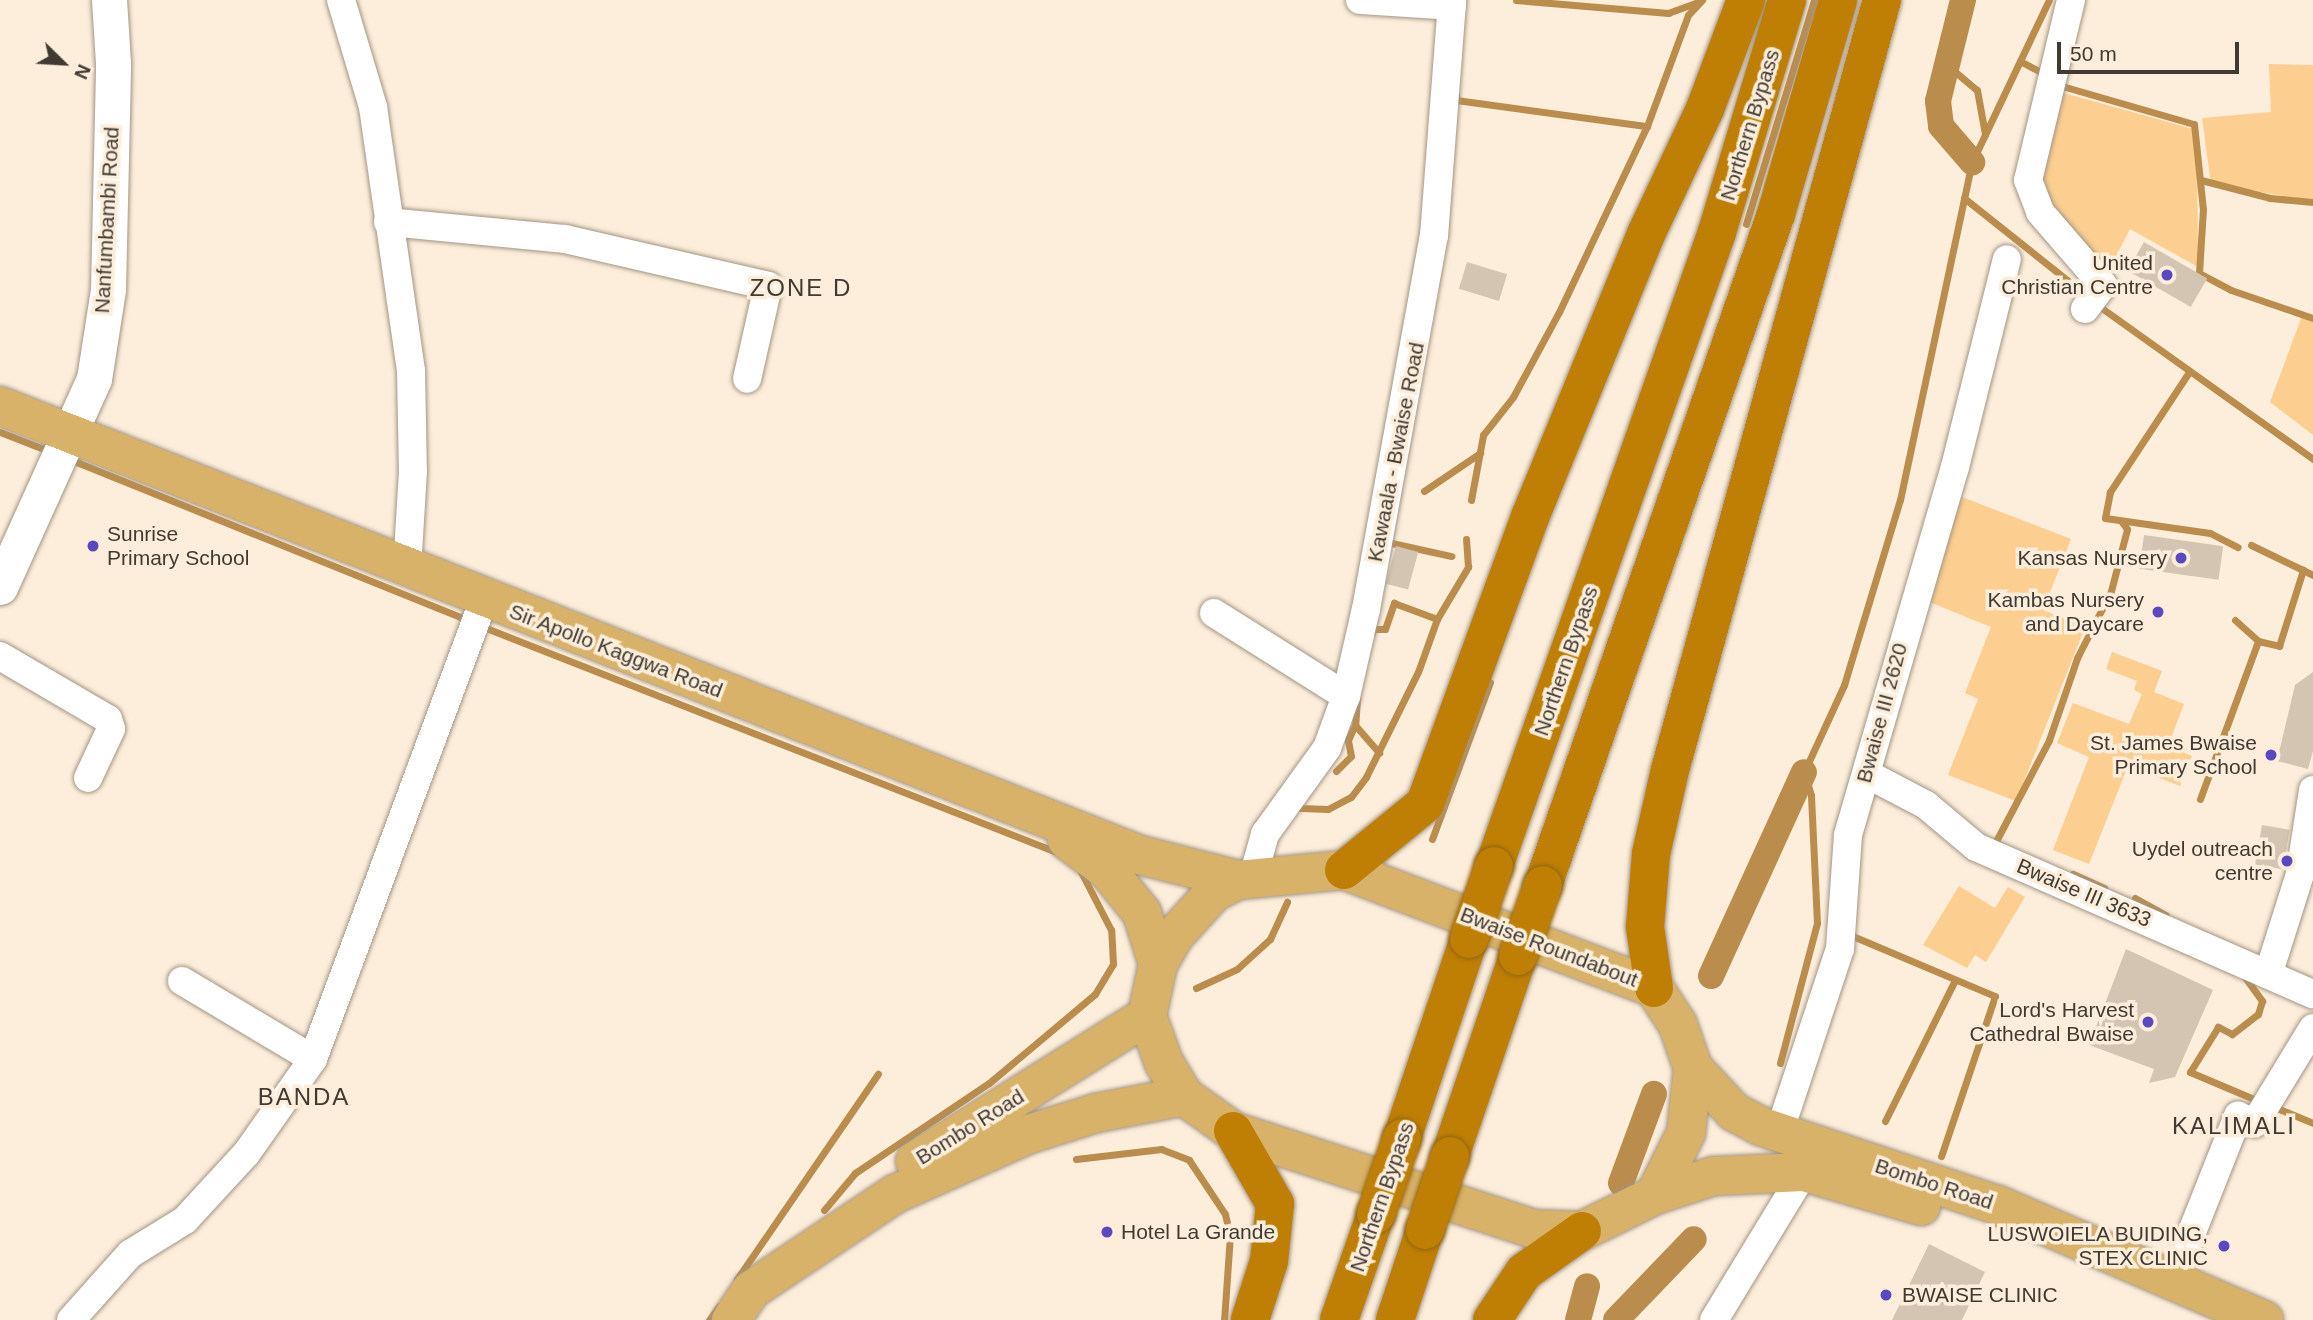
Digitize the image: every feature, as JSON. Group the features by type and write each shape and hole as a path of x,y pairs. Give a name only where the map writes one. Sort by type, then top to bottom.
{"highway":[{"path":"1344,870 1424,804 1530,517 1646,234 1705,109 1746,0"},
{"name":"Northern Bypass","path":"1339,1320 1494,866 1717,232 1787,0"},
{"path":"1395,1320 1518,956 1776,214 1838,0"},
{"path":"1654,988 1645,927 1651,855 1670,770 1882,0"},
{"path":"1233,1131 1275,1204 1269,1261 1250,1320"},
{"path":"1492,1320 1524,1272 1582,1231"}],"main road":[{"name":"Sir Apollo Kaggwa Road","path":"0,406 407,570 1140,855 1246,878"},
{"path":"1024,809 1108,871 1142,913 1158,964"},
{"name":"Bwaise Roundabout","path":"1246,878 1344,870 1654,988 1678,1025 1693,1068 1686,1133 1655,1195"},
{"path":"1246,878 1195,911 1158,964 1147,1017 1158,1051 1184,1096 1233,1131 1534,1229 1582,1231 1655,1195"},
{"name":"Bombo Road","path":"804,1252 859,1194 1147,1017"},
{"name":"Bombo Road","path":"1693,1068 1734,1112 1779,1133 1998,1205 2263,1320"},
{"name":"Bombo Road","path":"731,1320 751,1290 804,1252 895,1194 1029,1134 1096,1113 1184,1096"},
{"name":"Bombo Road","path":"1655,1195 1713,1176 1804,1172 1983,1223 2214,1320"}],"street":[{"name":"Nanfumbambi Road","path":"0,587 94,379 108,290 113,77 108,0"},
{"path":"341,0 373,107 411,370 413,471 407,570"},
{"path":"1360,0 1452,3"},
{"path":"2071,0 2028,180 2040,212 2094,299"},
{"name":"Kawaala - Bwaise Road","path":"1246,878 1265,834 1326,748 1346,696 1424,307 1446,118 1452,3"},
{"path":"388,222 565,239 768,286 747,379"},
{"name":"Bwaise III 2620","path":"1779,1133 1840,949 1848,835 2007,259"},
{"path":"71,1320 130,1254 185,1220 246,1154 313,1059 484,600"},
{"path":"1214,613 1346,696"},
{"path":"0,656 108,719 111,729 88,778"},
{"name":"Bwaise III 3633","path":"1867,774 1926,805 1976,847 2269,972 2313,994"},
{"path":"2269,972 2300,874 2313,790"},
{"path":"182,981 313,1059"},
{"path":"2188,1242 2238,1116 2255,1123 2313,1028"},
{"path":"1714,1320 1804,1172"}],"shaded area":[{"path":"2269,64 2313,65 2313,201 2211,184 2202,118 2271,112"},
{"path":"2060,92 2197,130 2198,267 2130,229 2110,268 2042,211 2034,180"},
{"path":"2302,316 2313,319 2313,435 2270,402"},
{"path":"1962,497 2071,539 2043,610 2085,627 2016,801 1948,775 1978,699 1965,693 1991,627 1922,599"},
{"path":"2112,652 2162,671 2154,692 2184,704 2168,746 2192,756 2180,786 2128,766 2089,864 2053,850 2089,757 2057,743 2073,703 2129,724 2142,694 2134,690 2137,681 2106,669"},
{"path":"1959,886 1995,908 2008,887 2025,897 1986,962 1975,955 1967,968 1923,945"}],"building":[{"name":"United Christian Centre","path":"2144,242 2207,278 2191,307 2128,271"},
{"path":"1467,262 1507,274 1499,301 1459,289"},
{"name":"Kansas Nursery","path":"2144,535 2223,546 2218,580 2139,569"},
{"path":"1396,546 1418,552 1408,590 1386,584"},
{"path":"2313,672 2313,751 2308,769 2277,761 2295,685"},
{"path":"2262,825 2290,830 2283,869 2255,864"},
{"name":"Lord's Harvest Cathedral Bwaise","path":"2126,949 2213,990 2175,1077 2149,1083 2154,1069 2089,1045"},
{"path":"1929,1244 1985,1272 1962,1320 1892,1320"}],"waterway":[{"path":"1516,0 1668,13 1698,2"},
{"path":"1471,500 1483,435 1513,397 1559,312 1647,126 1688,15 1702,0"},
{"path":"1746,224 1814,0"},
{"path":"1963,0 1938,101 1941,126 1972,162"},
{"path":"1780,1063 1817,923 1811,795 1804,772 1844,685 1900,500 1972,162 2049,0"},
{"path":"2020,61 2043,73"},
{"path":"1947,65 1977,90 1985,134"},
{"path":"2062,86 2194,124 2203,209 2199,273 2231,290 2313,318"},
{"path":"1456,95 1456,100 1647,126"},
{"path":"2201,180 2270,198 2313,202"},
{"path":"1964,198 2087,296"},
{"path":"2096,304 2313,459"},
{"path":"2189,372 2110,492 2105,518 2210,533 2238,547"},
{"path":"0,432 51,452"},
{"path":"1424,491 1480,453"},
{"path":"69,459 470,621"},
{"path":"2000,845 1995,843 2049,740 2077,658 2111,591 2127,529 2122,522"},
{"path":"1301,808 1328,809 1351,797 1366,777 1418,672 1437,619 1468,567 1466,539"},
{"path":"1387,542 1451,556"},
{"path":"2251,545 2313,575"},
{"path":"2235,620 2258,641 2279,646 2303,570"},
{"path":"1372,633 1373,629 1385,629 1394,603 1437,619"},
{"path":"481,626 1059,853"},
{"path":"2200,799 2258,641"},
{"path":"1432,839 1490,682"},
{"path":"1357,699 1355,725 1379,753"},
{"path":"1336,771 1351,756 1348,740 1355,725"},
{"path":"1711,976 1804,772"},
{"path":"824,1210 855,1173 989,1083 1095,994 1113,964 1111,930 1081,872"},
{"path":"2073,874 2104,888"},
{"path":"2135,898 2166,915"},
{"path":"1196,988 1237,969 1270,939 1287,902"},
{"path":"1855,937 1995,996 1941,1156"},
{"path":"2244,976 2262,1001 2258,1014 2232,1034 2218,1027 2190,1072 2261,1102"},
{"path":"1885,1121 1955,980"},
{"path":"737,1279 878,1074"},
{"path":"1621,1183 1654,1094"},
{"path":"2272,1106 2313,1123"},
{"path":"1076,1159 1161,1149 1189,1160 1225,1214 1230,1235 1224,1320"},
{"path":"1616,1320 1694,1239"},
{"path":"1578,1320 1587,1286"},
{"path":"709,1320 719,1306"}],"place":[{"name":"United Christian Centre","path":"2167,275"},
{"name":"Sunrise Primary School","path":"93,546"},
{"name":"Kansas Nursery","path":"2181,558"},
{"name":"Kambas Nursery and Daycare","path":"2158,612"},
{"name":"St. James Bwaise Primary School","path":"2271,755"},
{"name":"Uydel outreach centre","path":"2287,861"},
{"name":"Lord's Harvest Cathedral Bwaise","path":"2148,1022"},
{"name":"Hotel La Grande","path":"1107,1232"},
{"name":"LUSWOIELA BUIDING, STEX CLINIC","path":"2224,1246"},
{"name":"BWAISE CLINIC","path":"1886,1295"}],"district":[{"name":"ZONE D","path":"801,288"},
{"name":"BANDA","path":"304,1097"},
{"name":"KALIMALI","path":"2234,1126"}]}
